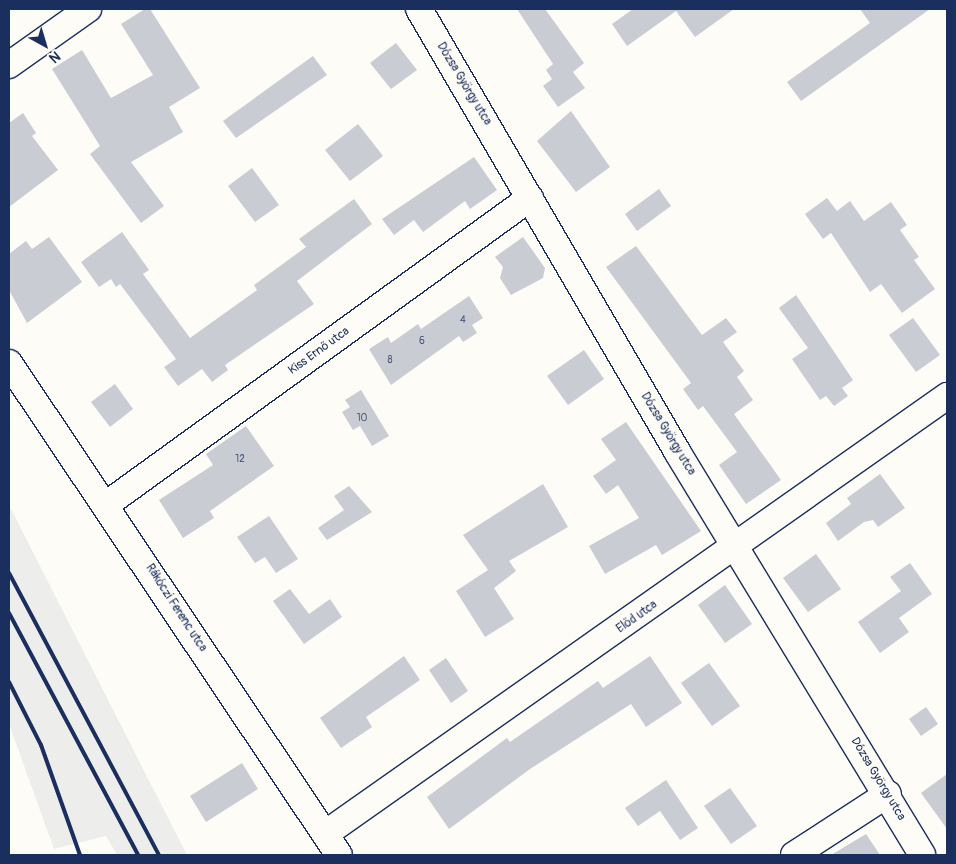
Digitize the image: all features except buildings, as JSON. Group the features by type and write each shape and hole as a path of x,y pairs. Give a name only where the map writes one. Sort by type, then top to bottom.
{"street":[{"path":"9,65 88,9"},
{"name":"Dózsa György utca","path":"419,9 737,547 888,794 922,855"},
{"name":"Kiss Ernő utca","path":"107,504 530,198"},
{"name":"Rákóczi Ferenc utca","path":"9,362 107,504 339,855"},
{"name":"Előd utca","path":"324,834 737,547 947,396"},
{"path":"794,855 888,794"}],"shaded area":[{"path":"9,505 187,855 117,855 106,836 54,849 9,724"}],"railway":[{"path":"9,573 159,855"},
{"path":"9,613 138,855"},
{"path":"9,682 41,745 80,855"}]}
